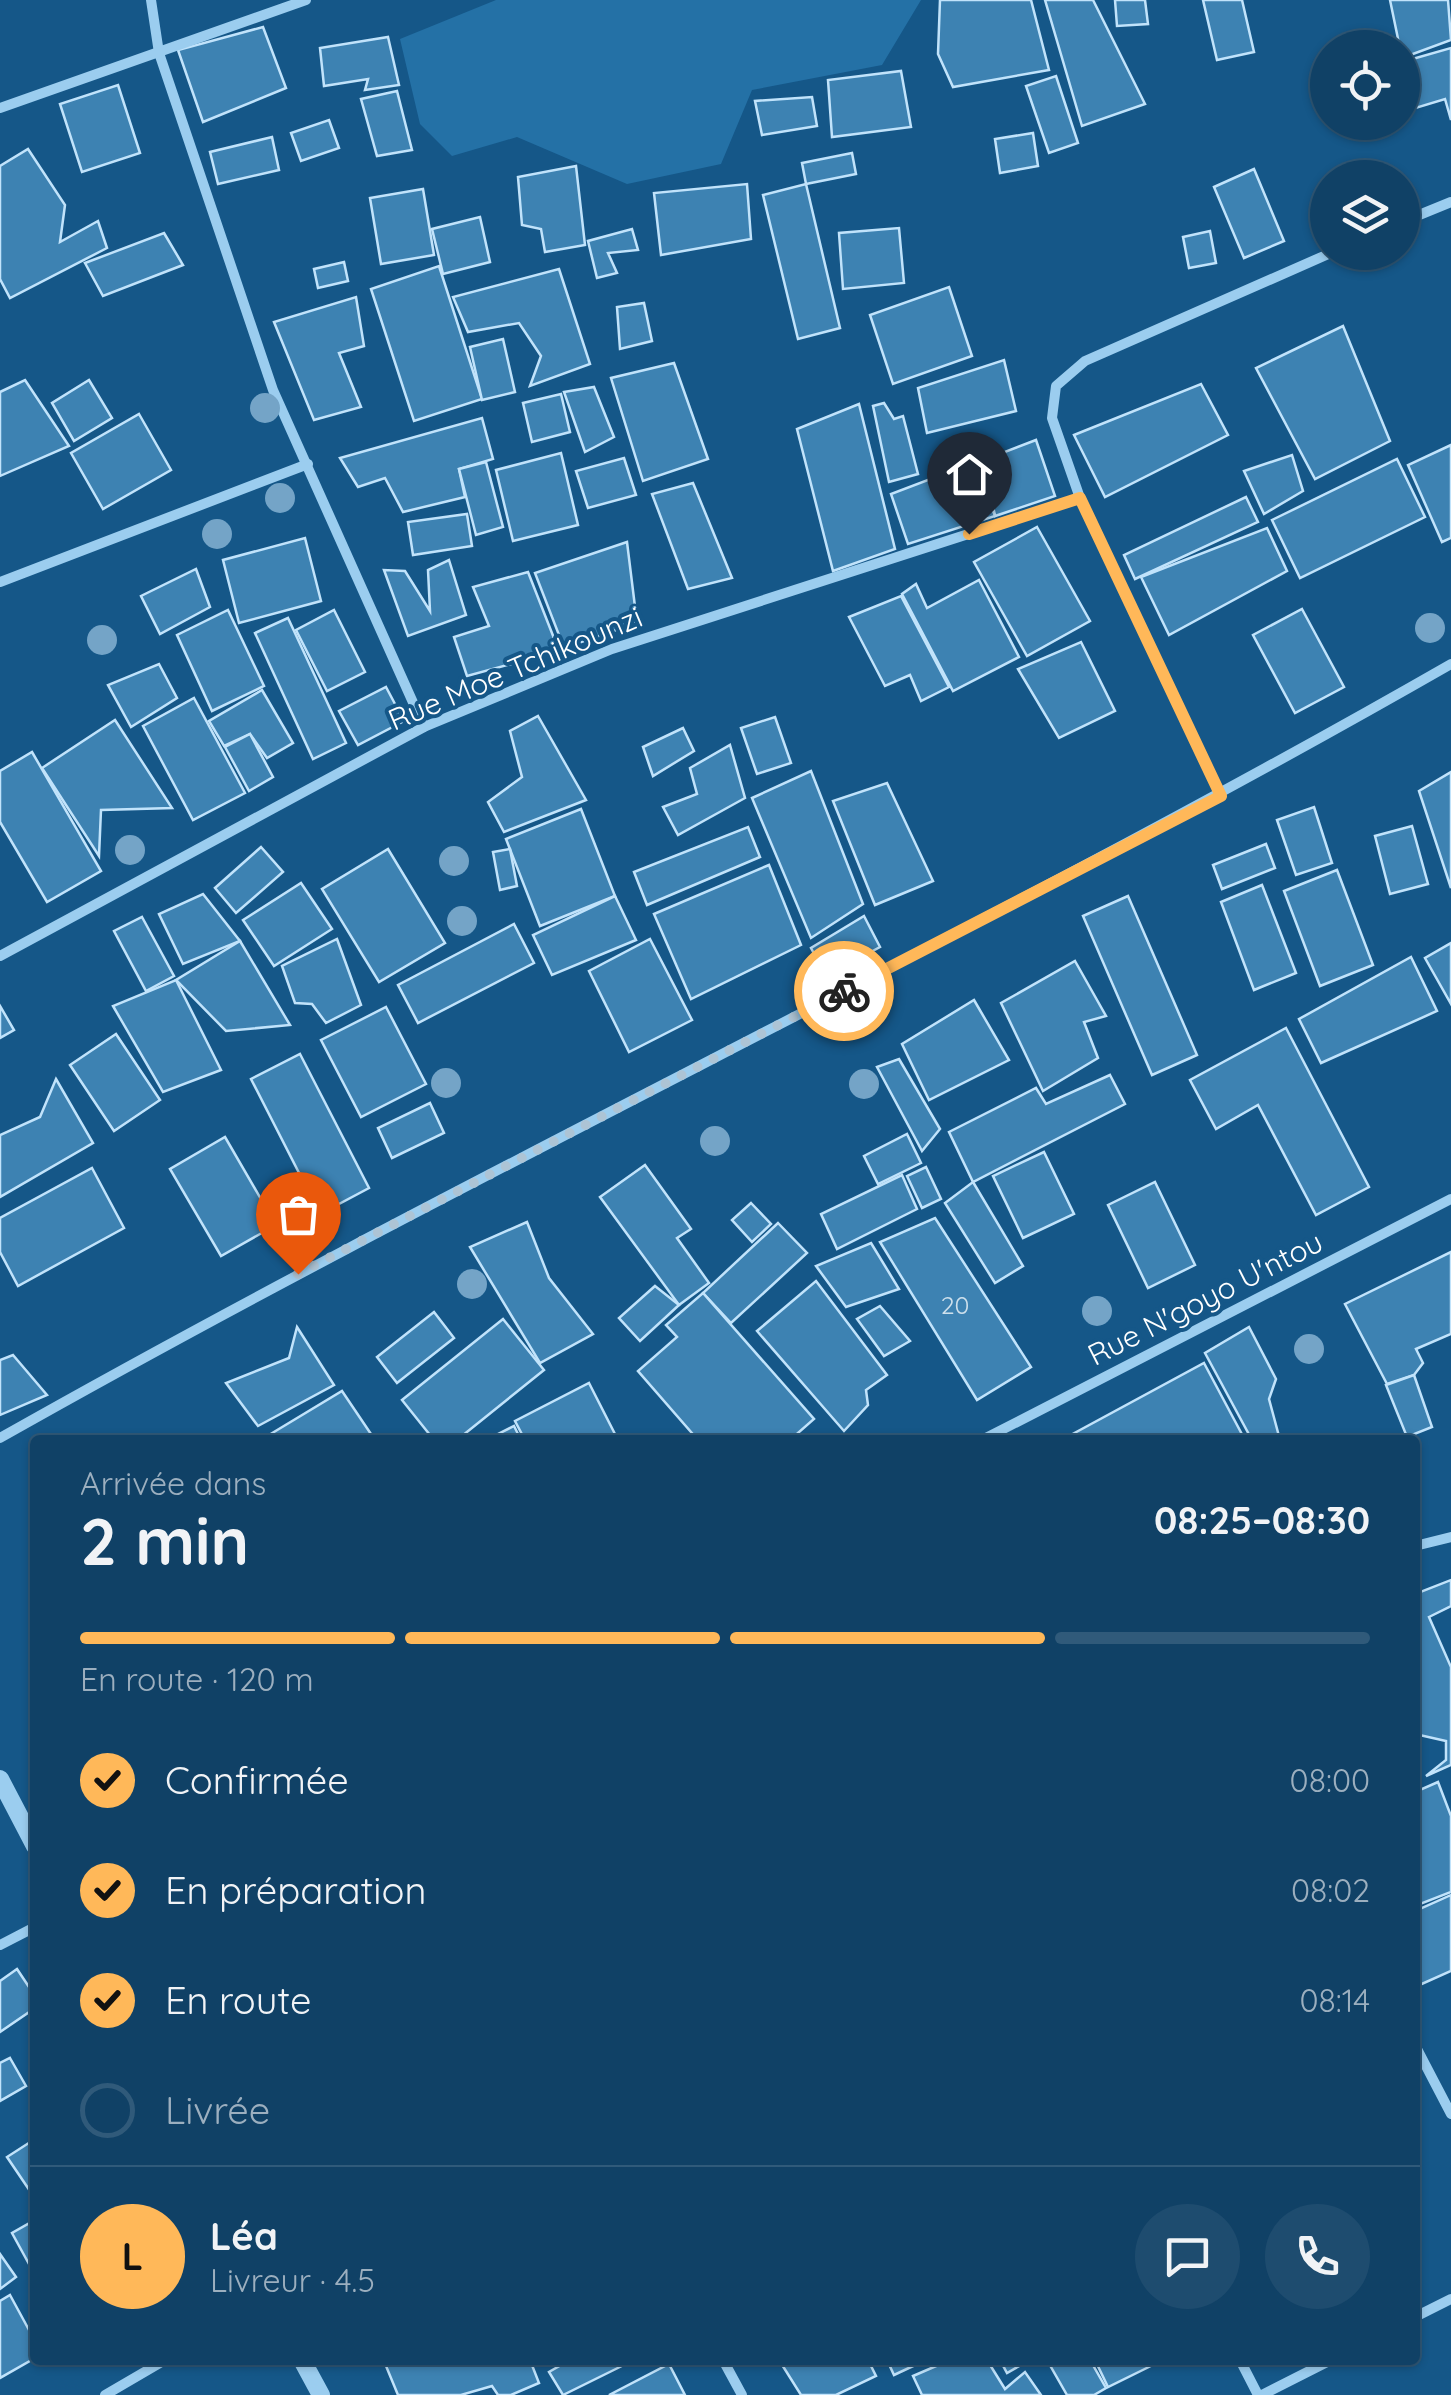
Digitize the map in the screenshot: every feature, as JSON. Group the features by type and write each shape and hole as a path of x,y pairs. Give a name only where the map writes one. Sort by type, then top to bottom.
{"street":[{"path":"151,0 159,53 273,390 424,728"},
{"path":"0,108 306,0"},
{"path":"1420,215 1451,202"},
{"path":"1221,796 1080,498 1052,418 1056,386 1086,361 1310,262"},
{"path":"0,582 308,464"},
{"name":"Rue Moe Tchikounzi","path":"0,956 424,728 612,649 1080,498"},
{"path":"0,1438 415,1212 1221,796 1451,664"},
{"name":"Rue N'goyo U'ntou","path":"992,1435 1451,1199"},
{"path":"1420,1545 1451,1537"},
{"path":"0,1779 30,1836"},
{"path":"0,1946 30,1930"},
{"path":"1420,2055 1451,2114"},
{"path":"1420,2314 1451,2299"},
{"path":"105,2395 156,2365"},
{"path":"305,2365 321,2395"},
{"path":"726,2365 742,2395"},
{"path":"1243,2365 1260,2395 1321,2365"}],"shaded area":[{"path":"496,0 921,0 882,65 752,90 721,164 627,184 517,137 452,156 420,124 400,39"}],"building":[{"path":"940,0 1031,0 1049,70 953,87 938,54"},
{"path":"1045,0 1093,0 1145,104 1082,126"},
{"path":"1115,0 1145,0 1148,24 1117,26"},
{"path":"1203,0 1242,0 1254,52 1217,60"},
{"path":"1390,0 1448,0 1451,40 1420,51 1420,30 1396,30"},
{"path":"263,27 286,88 203,122 178,50"},
{"path":"388,37 399,85 365,90 368,79 324,86 320,48"},
{"path":"1451,48 1451,120 1445,99 1420,107 1420,57"},
{"path":"901,71 911,127 832,137 828,80"},
{"path":"1056,76 1078,143 1049,153 1026,86"},
{"path":"118,85 140,153 82,172 60,104"},
{"path":"397,91 412,150 377,156 361,99"},
{"path":"812,97 817,126 762,135 755,101"},
{"path":"329,120 339,148 301,161 291,133"},
{"path":"1033,133 1038,166 1000,173 995,139"},
{"path":"272,137 279,170 218,184 210,152"},
{"path":"28,149 65,205 60,242 98,221 107,248 10,298 0,279 0,166"},
{"path":"852,153 856,174 806,184 802,163"},
{"path":"576,166 585,245 545,252 541,229 522,225 518,177"},
{"path":"1254,169 1284,241 1244,258 1214,187"},
{"path":"747,184 751,239 661,255 654,193"},
{"path":"806,184 840,328 798,339 763,195"},
{"path":"423,189 434,255 381,264 370,198"},
{"path":"480,217 490,262 443,274 432,229"},
{"path":"899,228 904,283 843,289 839,233"},
{"path":"632,229 638,250 608,253 617,273 597,278 588,241"},
{"path":"1210,231 1216,263 1189,268 1183,237"},
{"path":"164,233 183,265 103,296 85,263"},
{"path":"344,262 348,281 318,288 314,269"},
{"path":"439,266 482,399 414,421 371,289"},
{"path":"559,269 590,364 530,386 541,356 519,323 468,332 453,297"},
{"path":"949,287 972,356 893,384 870,315"},
{"path":"356,297 364,346 339,353 361,407 314,420 274,322"},
{"path":"644,303 652,341 620,349 617,307"},
{"path":"1343,326 1390,441 1315,479 1256,368"},
{"path":"503,339 515,392 482,400 470,347"},
{"path":"1004,360 1016,411 927,433 918,388"},
{"path":"674,363 708,459 643,481 611,378"},
{"path":"25,380 69,446 0,476 0,392"},
{"path":"89,380 112,418 74,441 52,403"},
{"path":"1201,384 1228,435 1105,497 1074,435"},
{"path":"594,387 614,437 585,452 564,392"},
{"path":"561,394 570,432 532,442 523,403"},
{"path":"884,403 894,419 903,416 918,474 889,482 873,406"},
{"path":"859,404 895,549 833,571 797,429"},
{"path":"139,414 171,470 103,509 71,453"},
{"path":"482,418 493,459 459,469 465,497 403,512 385,478 358,487 340,458"},
{"path":"1036,440 1055,496 995,516 984,460"},
{"path":"1451,445 1451,538 1442,542 1408,465"},
{"path":"561,453 578,525 513,541 496,470"},
{"path":"1292,455 1303,491 1264,514 1244,471"},
{"path":"624,458 636,495 588,508 576,471"},
{"path":"1397,459 1425,517 1300,578 1272,520"},
{"path":"486,462 503,527 476,535 459,469"},
{"path":"975,462 995,516 908,544 891,494"},
{"path":"693,483 732,578 688,589 652,494"},
{"path":"1246,497 1258,522 1135,579 1124,555"},
{"path":"467,514 472,546 413,555 408,522"},
{"path":"1037,527 1090,621 1027,656 974,562"},
{"path":"1267,528 1287,571 1169,635 1141,577"},
{"path":"305,538 321,601 239,623 223,560"},
{"path":"627,542 637,623 564,648 535,573"},
{"path":"449,560 466,615 408,636 384,570 405,571 430,611 428,570"},
{"path":"196,569 210,607 160,634 141,596"},
{"path":"528,572 559,651 467,676 454,637 489,626 473,587"},
{"path":"979,580 1019,657 953,691 902,594 916,584 927,608"},
{"path":"901,596 949,687 921,701 910,675 885,686 849,617"},
{"path":"1302,609 1344,687 1295,713 1253,635"},
{"path":"228,610 264,686 212,711 177,635"},
{"path":"334,610 365,672 327,691 296,630"},
{"path":"288,618 346,743 313,759 255,633"},
{"path":"1081,642 1115,711 1059,738 1018,669"},
{"path":"159,664 177,698 131,727 108,685"},
{"path":"386,687 404,721 358,745 339,711"},
{"path":"262,690 293,743 267,758 250,734 224,746 209,721"},
{"path":"194,698 245,793 193,820 143,726"},
{"path":"538,716 586,800 504,832 488,802 522,777 510,731"},
{"path":"775,717 791,763 757,774 741,728"},
{"path":"115,720 172,808 101,810 99,856 42,768"},
{"path":"683,728 694,751 653,776 643,747"},
{"path":"250,734 273,777 249,791 225,747"},
{"path":"730,745 745,798 678,835 663,807 697,794 690,768"},
{"path":"32,752 101,871 47,902 0,822 0,771"},
{"path":"811,771 863,904 811,938 752,798"},
{"path":"1451,772 1451,888 1419,791"},
{"path":"887,783 933,881 875,905 833,801"},
{"path":"1314,807 1332,863 1296,875 1277,820"},
{"path":"581,809 615,896 540,926 506,839"},
{"path":"1412,826 1428,884 1390,894 1375,836"},
{"path":"748,827 760,857 647,905 634,872"},
{"path":"1266,844 1275,868 1222,889 1213,865"},
{"path":"261,847 283,872 236,913 215,888"},
{"path":"388,849 445,943 379,982 322,889"},
{"path":"510,849 517,886 500,890 493,852"},
{"path":"769,865 801,945 691,999 654,914"},
{"path":"1337,870 1373,965 1320,986 1284,891"},
{"path":"301,883 332,929 274,966 243,920"},
{"path":"1262,885 1296,973 1254,990 1221,902"},
{"path":"203,894 240,941 183,964 159,914"},
{"path":"615,896 636,940 552,975 533,935"},
{"path":"1128,896 1197,1055 1152,1075 1083,916"},
{"path":"864,916 880,947 826,976 811,948"},
{"path":"142,917 174,976 146,991 114,931"},
{"path":"514,924 534,963 418,1023 398,985"},
{"path":"337,939 361,1005 326,1023 312,1004 295,1003 282,966"},
{"path":"650,939 692,1020 629,1052 589,971"},
{"path":"240,941 290,1025 226,1031 176,980"},
{"path":"1451,943 1451,1004 1425,958"},
{"path":"1411,957 1437,1011 1321,1063 1299,1019"},
{"path":"1075,961 1106,1016 1084,1022 1098,1058 1043,1091 1001,1003"},
{"path":"176,980 221,1070 163,1092 113,1006"},
{"path":"974,1000 1009,1060 929,1100 902,1044"},
{"path":"0,1006 14,1030 0,1038"},
{"path":"386,1007 426,1084 361,1117 321,1040"},
{"path":"1286,1028 1369,1187 1316,1215 1258,1105 1216,1129 1190,1080"},
{"path":"116,1034 160,1100 114,1131 70,1065"},
{"path":"300,1054 369,1188 320,1214 251,1079"},
{"path":"899,1059 940,1129 922,1151 877,1067"},
{"path":"1110,1075 1125,1104 973,1182 949,1132 1036,1088 1046,1104"},
{"path":"56,1079 93,1143 0,1197 0,1135 40,1117"},
{"path":"430,1103 444,1133 392,1158 378,1128"},
{"path":"907,1134 921,1163 878,1184 864,1156"},
{"path":"225,1137 276,1225 221,1256 170,1169"},
{"path":"1044,1152 1074,1214 1023,1238 993,1176"},
{"path":"645,1165 691,1229 677,1238 709,1283 679,1305 600,1197"},
{"path":"926,1167 941,1199 922,1208 907,1176"},
{"path":"92,1168 124,1228 18,1286 0,1252 0,1218"},
{"path":"902,1175 917,1209 837,1249 821,1214"},
{"path":"973,1182 1023,1266 995,1283 945,1203"},
{"path":"1155,1182 1195,1265 1148,1288 1108,1205"},
{"path":"751,1203 771,1224 752,1242 732,1220"},
{"path":"935,1218 1031,1367 977,1400 880,1242"},
{"path":"527,1222 549,1278 593,1334 540,1363 470,1247"},
{"path":"778,1223 807,1253 731,1323 703,1293"},
{"path":"871,1243 899,1289 846,1307 816,1266"},
{"path":"1451,1252 1451,1334 1416,1349 1423,1363 1414,1375 1387,1384 1345,1304"},
{"path":"816,1281 887,1375 866,1390 868,1405 844,1431 757,1331"},
{"path":"655,1286 679,1305 640,1341 619,1318"},
{"path":"703,1293 814,1419 796,1435 694,1435 638,1371 677,1337 666,1325"},
{"path":"880,1306 910,1341 884,1356 857,1319"},
{"path":"434,1312 454,1338 397,1383 377,1357"},
{"path":"503,1319 544,1370 463,1435 430,1435 402,1400"},
{"path":"297,1327 334,1385 258,1426 226,1383 289,1358"},
{"path":"1249,1327 1276,1379 1269,1399 1279,1435 1249,1435 1205,1353"},
{"path":"13,1355 47,1395 0,1415 0,1360"},
{"path":"1204,1363 1242,1435 1071,1435"},
{"path":"1414,1375 1432,1427 1406,1435 1386,1385"},
{"path":"589,1383 615,1435 522,1435 515,1421"},
{"path":"342,1391 372,1435 269,1435"},
{"path":"514,1426 518,1435 496,1435"},
{"path":"1451,1580 1451,1606 1429,1617 1451,1667 1451,1765 1426,1776 1446,1760 1446,1741 1420,1735 1420,1592"},
{"path":"1438,1782 1451,1816 1451,1892 1420,1904 1420,1790"},
{"path":"1451,1895 1451,1971 1420,1985 1420,1909"},
{"path":"17,1969 30,1988 30,2011 0,2032 0,1981"},
{"path":"10,2058 26,2086 0,2101 0,2063"},
{"path":"30,2142 30,2191 7,2157"},
{"path":"30,2223 30,2266 12,2233"},
{"path":"0,2254 16,2277 0,2289"},
{"path":"10,2295 30,2332 30,2361 0,2378 0,2301"},
{"path":"532,2365 539,2383 511,2395 498,2395 492,2386 461,2395 398,2395 386,2366"},
{"path":"561,2365 624,2365 563,2395 549,2372"},
{"path":"670,2365 685,2395 609,2395"},
{"path":"782,2365 870,2365 876,2376 836,2395 801,2395"},
{"path":"889,2365 915,2365 894,2375"},
{"path":"938,2365 990,2365 1005,2389 1025,2372 1041,2395 922,2395 913,2376"},
{"path":"1003,2365 1021,2365 1007,2373"},
{"path":"1050,2365 1093,2365 1106,2388 1094,2395 1067,2395"},
{"path":"1097,2365 1153,2365 1108,2387"}],"way so far":[{"path":"298,1274 844,991"}],"route":[{"path":"844,991 1221,796 1080,498 969,534"}]}
